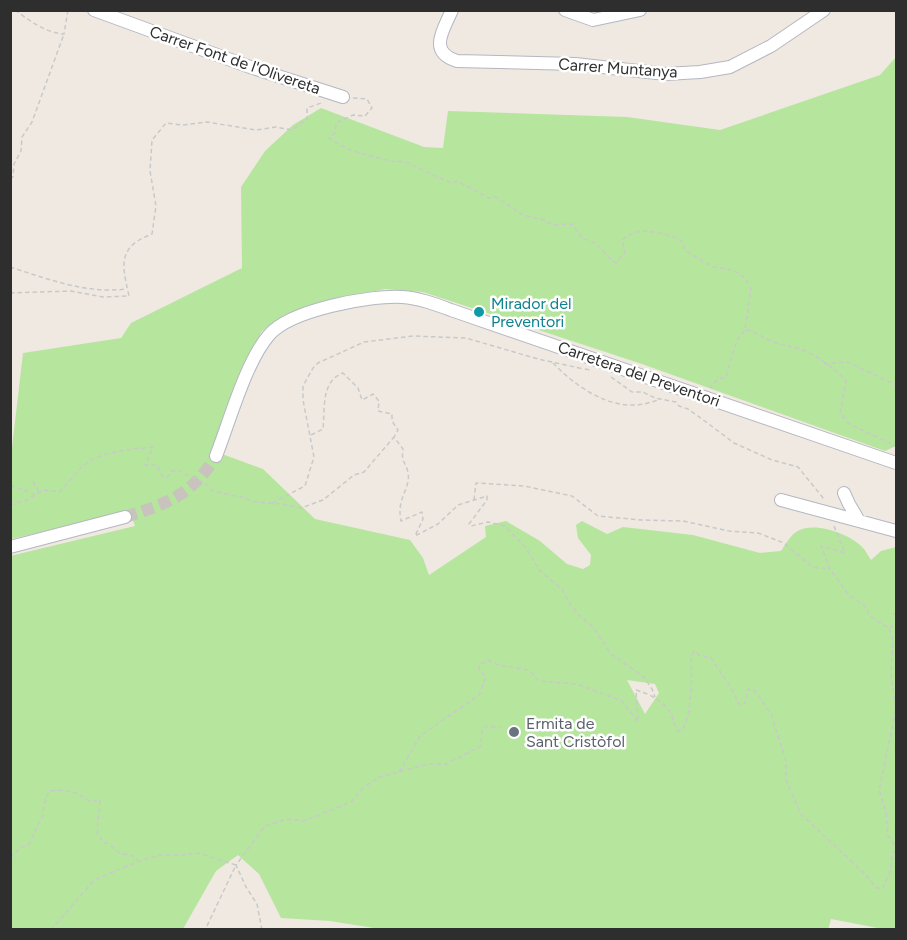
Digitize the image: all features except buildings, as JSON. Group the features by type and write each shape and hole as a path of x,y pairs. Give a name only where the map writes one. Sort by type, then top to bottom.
{"street":[{"name":"Carrer Font de l'Olivereta","path":"94,10 250,67 338,96"},
{"name":"Carrer Muntanya","path":"452,10 439,46 445,56 457,61 575,64 666,74 730,67 771,46 824,10"},
{"path":"565,10 593,20 640,10"},
{"name":"Carretera del Preventori","path":"216,456 254,359 273,331 287,321 310,312 374,299 404,297 427,302 897,463"},
{"path":"844,493 859,521"},
{"path":"781,500 897,531"},
{"path":"10,547 125,517"}],"path":[{"path":"15,10 42,28 57,34 64,34"},
{"path":"10,179 13,177 14,164 21,151 22,137 32,122 64,34 68,10"},
{"path":"10,293 71,291 103,297 129,296 122,265 128,250 138,239 152,234 156,206 150,171 152,140 166,123 183,125 207,122 256,130 276,127 292,130 307,118 307,108 338,96 367,99 372,108 365,116 353,115 336,123 335,133 329,138 355,154 393,162 408,162 416,168 452,183 457,181 466,184 489,198 496,198 523,215 544,220 553,225 572,224 584,239 596,244 616,263 625,252 622,240 629,233 646,231 680,239 686,251 712,267 732,270 745,278 751,289 745,330 737,340 726,377 717,380 706,396"},
{"path":"10,267 72,286 112,290 127,289"},
{"path":"745,330 756,332 774,343 810,353 835,369 846,381 840,413 849,424 897,446"},
{"path":"272,503 304,486 314,457 303,400 303,386 313,368 318,363 364,342 413,336 466,338 553,362 582,387 614,403 635,405 661,399"},
{"path":"824,364 847,362 897,384"},
{"path":"585,369 591,370"},
{"path":"10,505 27,500 43,490 59,492 79,470 100,456 122,450 153,447 145,465 157,465 162,476 167,477 172,471 179,470 186,476 208,484 212,491 256,502 302,508 322,500 354,475 364,472 398,430 392,421 392,414 378,411 379,401 373,394 362,400 358,388 343,373 335,376 327,385 323,429 310,436"},
{"path":"605,375 632,392 643,392 655,398 676,402 734,443 772,460 798,467 823,497 845,554 821,546 830,569 848,594 865,606 875,620 889,628 893,641 891,674 896,710 879,790 886,812 888,836 897,847"},
{"path":"394,437 403,449 401,460 408,472 406,488 400,499 401,521 422,512 423,519 415,536 438,524 458,505 486,496 487,500 470,524 471,526 488,522 505,526 526,548 540,571 562,589 568,601 592,627 611,654 644,677 655,697"},
{"path":"33,481 38,492"},
{"path":"474,500 476,483 524,486 572,496 598,516 683,521 729,531 758,533 784,543 812,567 830,569"},
{"path":"10,485 35,495"},
{"path":"889,628 897,622"},
{"path":"399,772 420,736 479,695 486,677 479,669 479,665 488,660 498,665 528,670 539,681 577,684 622,701 638,722 636,690 655,697 672,714 673,723 678,731 682,730 687,722 690,711 691,657 694,651 711,658 726,679 740,706 745,703 748,688 755,691 771,714 786,761 786,780 801,814 858,867 876,888 883,888 886,884 893,852 897,853"},
{"path":"205,930 237,865 265,826 287,819 304,821 351,802 365,786 380,777 428,764 446,764 481,746 482,730 487,726 500,728"},
{"path":"10,858 29,844 44,816 44,804 49,791 61,789 78,793 90,801 100,800 97,833 104,843 108,843 121,854 131,855 139,861"},
{"path":"51,930 94,880 139,861 161,855 198,853 237,865 257,904 262,930"}],"green space":[{"path":"896,57 896,446 885,451 642,364 423,292 385,289 325,301 284,315 262,331 246,360 211,450 263,469 315,519 410,540 423,558 429,575 486,537 485,526 506,521 540,541 567,564 583,569 590,565 591,555 578,538 576,525 582,521 607,534 623,527 693,535 760,553 781,551 796,532 812,527 831,530 850,538 863,548 871,560 881,551 896,547 896,929 883,929 831,919 828,930 380,929 330,921 281,918 259,874 238,855 216,871 183,929 11,929 10,556 135,526 130,511 11,539 11,456 23,353 121,338 131,323 242,268 241,187 265,151 293,125 321,108 424,147 443,148 448,111 627,117 720,130 880,75","holes":["627,680 655,684 659,693 645,714"]}],"tunnel":[{"path":"125,517 166,502 188,489 207,470 216,456"}],"place":[{"name":"Mirador del Preventori","path":"479,312"},
{"name":"Ermita de Sant Cristòfol","path":"514,732"}]}
